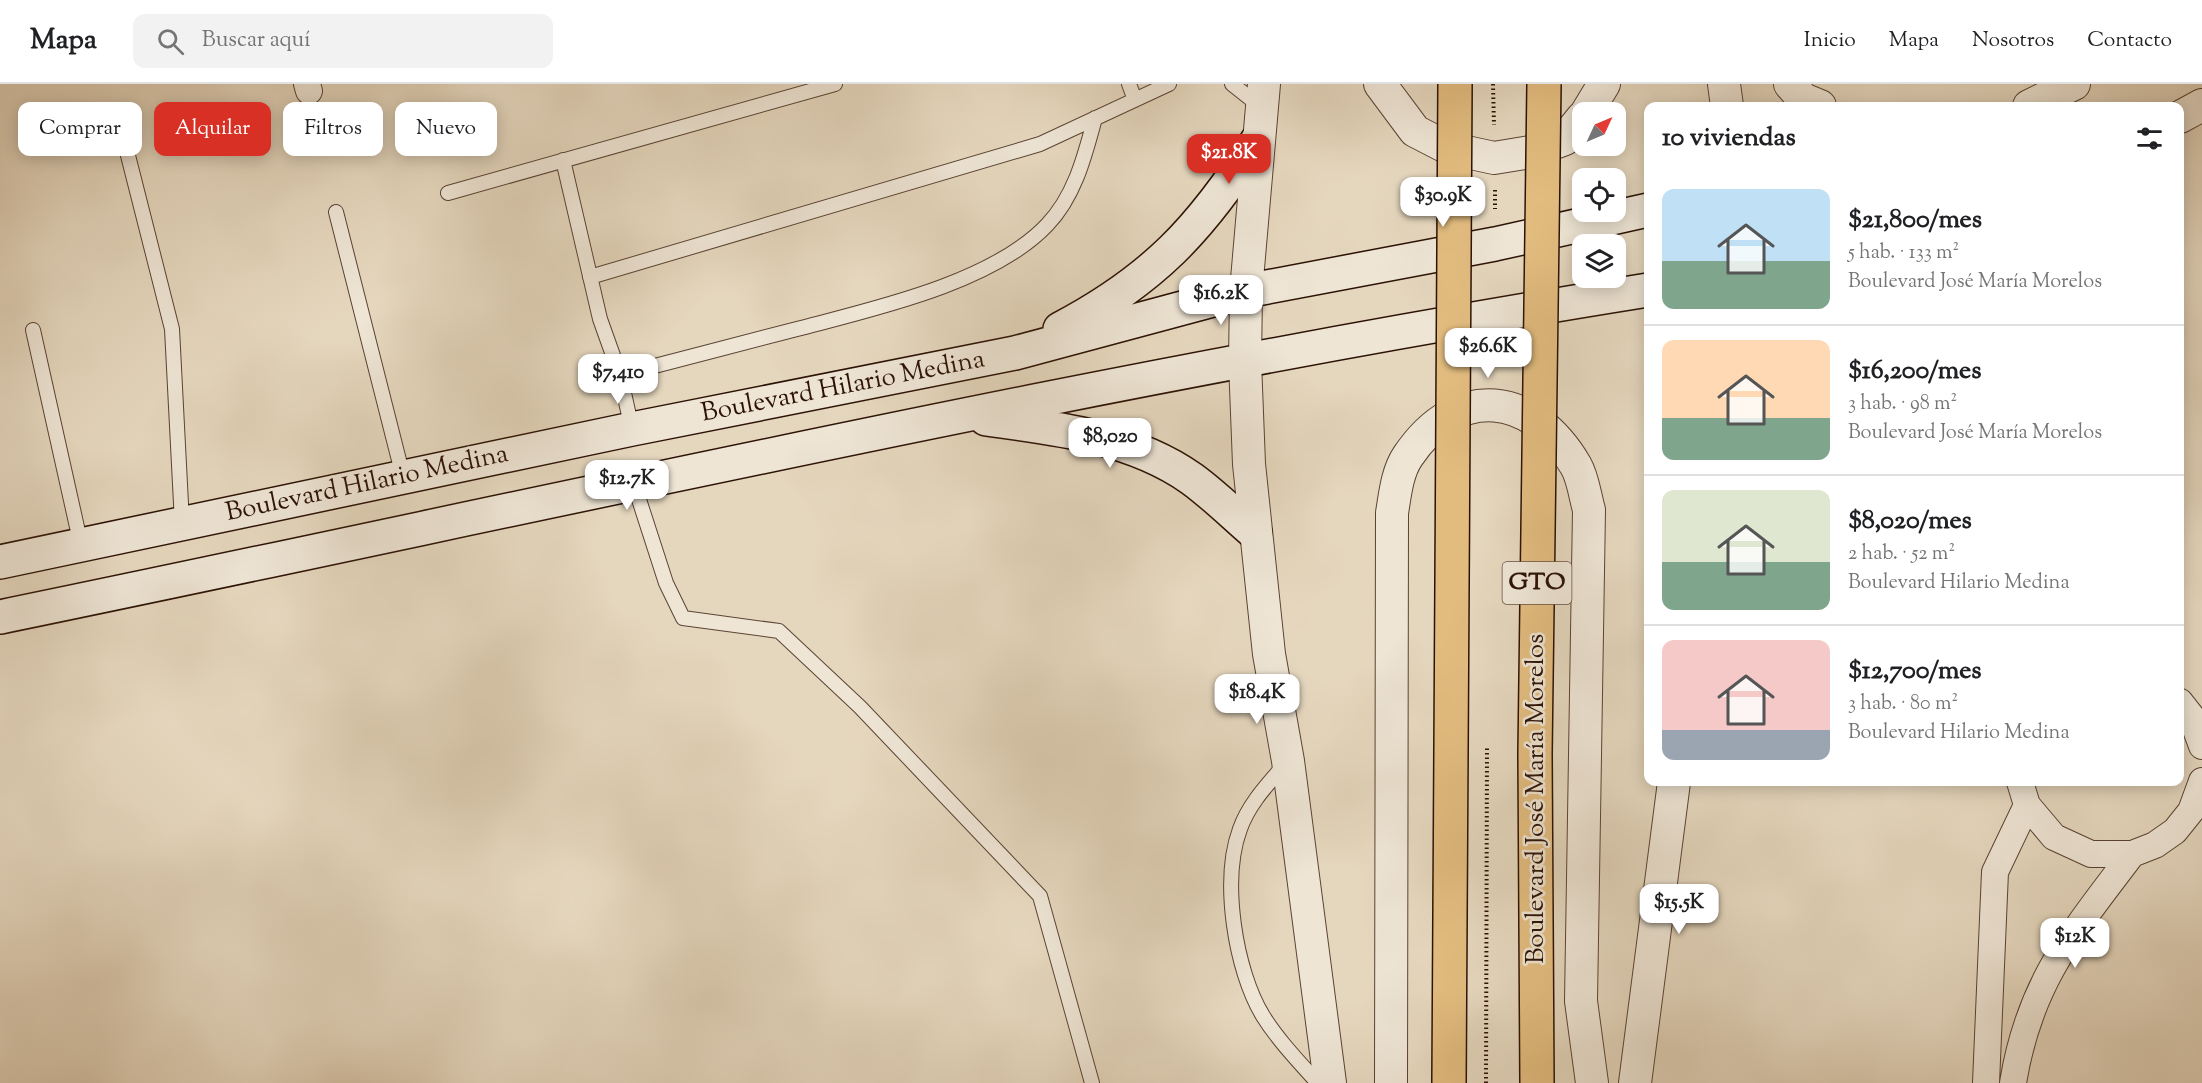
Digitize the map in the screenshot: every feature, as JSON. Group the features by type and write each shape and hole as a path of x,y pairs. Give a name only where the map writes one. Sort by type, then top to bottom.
{"main road":[{"path":"1449,1083 1455,84"},
{"name":"Boulevard José María Morelos","path":"1537,1083 1535,754 1544,84"},
{"path":"1015,353 1084,316 1168,256 1217,202 1257,141"},
{"name":"Boulevard Hilario Medina","path":"0,562 403,476 1015,353 1246,291 1495,244 1644,211"},
{"name":"Boulevard Hilario Medina","path":"0,617 961,415 1490,315 1644,291"},
{"path":"961,415 1041,426 1099,438 1149,455 1191,479 1255,533"}],"street":[{"path":"1380,84 1415,131 1448,148 1494,158 1530,152 1565,139 1572,130"},
{"path":"1593,102 1604,84"},
{"path":"1724,84 1726,102"},
{"path":"1790,84 1803,99 1810,102"},
{"path":"2037,102 2074,84"},
{"path":"1263,95 1257,141 1246,291 1245,362 1255,533 1269,654 1288,761 1330,1083"},
{"path":"2184,115 2202,105"},
{"path":"1391,1083 1392,513 1397,483 1407,458 1424,436 1457,411 1488,403 1527,413 1551,431 1577,468 1588,510 1581,1001 1592,1083"},
{"path":"2191,712 2202,746"},
{"path":"2024,793 2054,837 2091,854 2132,854 2155,845 2175,831 2196,810 2202,781"},
{"path":"1635,1083 1673,786"},
{"path":"1986,1083 1995,872 2024,793"},
{"path":"2013,1083 2019,1045 2037,992 2059,952 2132,854"}],"lane":[{"path":"448,194 835,84"},
{"path":"1129,84 1135,100"},
{"path":"590,277 1010,154 1057,137 1169,84"},
{"path":"1232,84 1263,95"},
{"path":"621,375 880,307 956,282 989,265 1047,225 1069,196 1082,165 1095,118"},
{"path":"128,156 172,329 182,523"},
{"path":"563,160 600,319 621,375 632,429"},
{"path":"336,212 403,476"},
{"path":"33,330 81,545"},
{"path":"634,484 666,583 682,618 779,631 860,708 1040,896 1092,1083"},
{"path":"1288,761 1257,796 1240,828 1232,858 1234,919 1245,970 1263,1015 1318,1083"}],"path":[{"path":"1493,84 1495,244"},
{"path":"1486,1083 1487,737"}]}
